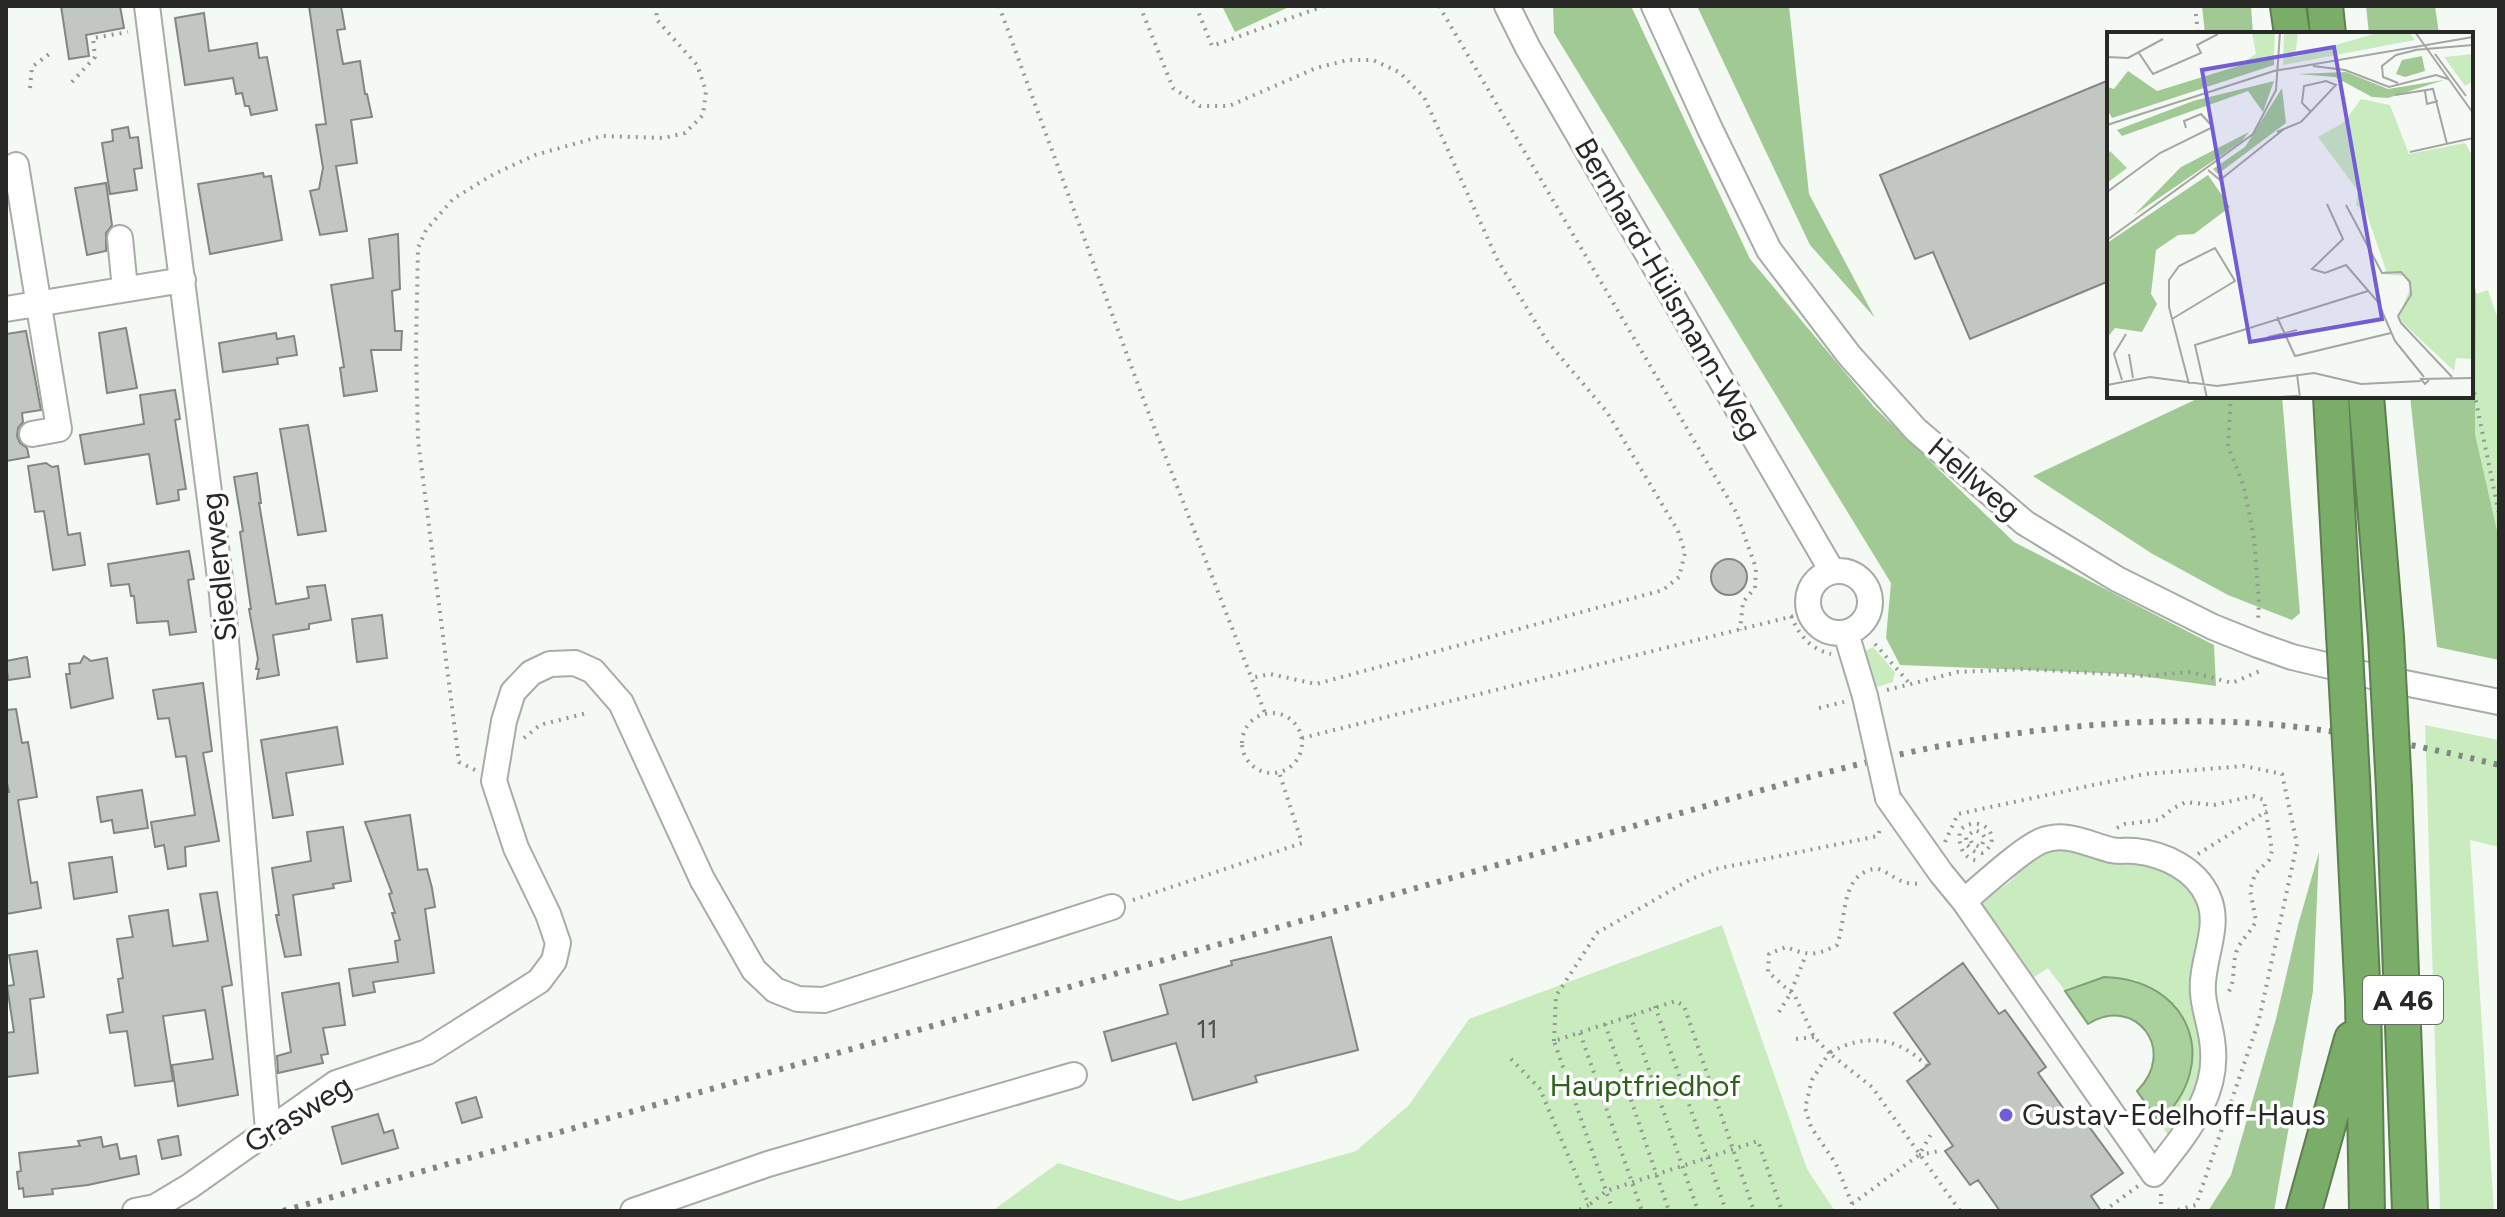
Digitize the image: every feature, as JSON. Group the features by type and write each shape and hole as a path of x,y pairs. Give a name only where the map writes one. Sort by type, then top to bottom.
{"highway":[{"path":"2288,6 2292,32"},
{"path":"2325,6 2328,32"},
{"name":"A 46","path":"2331,398 2363,1000 2367,1211"},
{"name":"A 46","path":"2366,398 2386,637 2410,1211"},
{"path":"2304,1211 2363,1000"}],"street":[{"name":"Bernhard-Hülsmann-Weg","path":"1507,6 1528,48 1832,571"},
{"name":"Hellweg","path":"1654,6 1769,250 1849,355 1916,430 2025,523 2117,579 2213,627 2258,645 2292,657 2380,678 2499,702"},
{"name":"Siedlerweg","path":"148,17 222,594 268,1130"},
{"path":"16,165 59,429 32,434"},
{"path":"120,238 125,289"},
{"path":"6,309 183,280"},
{"path":"1832,571 1848,571 1869,590 1866,619 1846,633 1825,630 1810,612 1809,594 1817,579 1832,571"},
{"path":"1846,633 1865,696 1888,798 1964,901 2154,1174 2198,1119 2210,1088 2214,1062 2202,990 2212,921 2210,899 2199,882 2180,866 2156,854 2112,851 2096,844 2057,836 2038,842 1964,901"},
{"path":"494,781 504,721 513,692 531,673 550,664 575,663 593,671 621,703 702,879 754,970 775,990 798,999 824,1000 1112,907"},
{"name":"Grasweg","path":"135,1211 155,1207 190,1186 336,1083 427,1052 539,981 554,961 558,943 548,914 516,848 494,781"},
{"path":"633,1211 768,1164 1074,1075"}],"path":[{"path":"494,781 459,762 418,440 418,248 426,230 453,199 494,174 535,155 602,136 664,138 685,133 703,115 706,91 697,65 657,20 656,6"},
{"path":"999,6 1144,401 1265,713"},
{"path":"1140,6 1173,88 1200,106 1229,106 1316,68 1348,60 1373,60 1399,72 1424,97 1497,259 1547,341 1607,412 1678,531 1685,553 1679,577 1663,590 1316,684 1270,674 1251,678"},
{"path":"1196,6 1212,46 1324,6"},
{"path":"1439,6 1736,512 1756,568 1755,588 1743,602 1740,630"},
{"path":"2195,6 2198,32"},
{"path":"72,82 95,57 93,38 148,17"},
{"path":"30,88 32,67 53,51"},
{"path":"2473,387 2499,514"},
{"path":"2231,398 2228,446 2244,487 2254,538 2259,602 2258,645"},
{"path":"1302,738 1810,612"},
{"path":"1865,696 1958,672 2025,669 2144,676 2191,672 2232,683 2292,657"},
{"path":"521,743 540,725 587,713"},
{"path":"1265,713 1284,715 1293,720 1302,738 1300,756 1287,769 1279,772 1259,770 1250,763 1242,745 1248,725 1265,713"},
{"path":"1927,853 1946,841 1958,814 2145,774 2244,766 2282,774 2297,844 2259,1020 2196,1205 2174,1211"},
{"path":"1112,907 1302,843 1279,772"},
{"path":"1613,1211 1554,1041 1556,996 1597,933 1677,887 1716,869 1878,836 1888,798"},
{"path":"2180,866 2267,811"},
{"path":"1971,841 1981,847 1985,838 1982,833 1975,830 1969,832 1967,845 1982,853 1988,850 1992,835 1987,828 1977,822 1967,824 1960,830 1959,841 1970,859 1986,860"},
{"path":"1941,873 1918,884 1906,884 1882,869 1872,868 1857,875 1849,887 1843,929 1837,945 1824,952 1806,955 1786,947 1769,954 1768,972 1795,996 1814,1037 1872,1087 1960,1211"},
{"path":"1779,1012 1806,955"},
{"path":"1554,1041 1655,1006 1676,1001 1684,1006 1754,1211"},
{"path":"1655,1006 1726,1211"},
{"path":"1630,1015 1698,1211"},
{"path":"1605,1024 1669,1211"},
{"path":"1580,1033 1642,1211"},
{"path":"1796,1039 1814,1037"},
{"path":"1855,1211 1836,1164 1811,1127 1805,1108 1812,1080 1829,1053 1849,1042 1873,1040 1897,1044 1914,1053 1927,1066"},
{"path":"1511,1059 1540,1089 1590,1208"},
{"path":"1852,1204 1919,1155 1933,1131"},
{"path":"1577,1211 1590,1208 1606,1191 1758,1141 1782,1211"},
{"path":"1919,1155 1939,1151"}],"green space":[{"path":"2488,290 2499,322 2499,539 2475,434 2476,294"},
{"path":"1873,647 1895,672 1893,682 1874,688 1864,652"},
{"path":"2425,725 2499,740 2499,847 2470,840 2494,1211 2440,1211"},
{"path":"2062,847 2124,863 2140,861 2183,874 2207,909 2205,1083 2170,1138 2159,1122 2173,1109 2137,980 2104,977 2065,991 2048,968 2027,982 1977,910 1986,899 2011,881 2027,862"},
{"name":"Hauptfriedhof","path":"1722,925 1807,1169 1835,1211 992,1211 1058,1163 1180,1201 1356,1151 1409,1105 1469,1019"}],"shaded area":[{"path":"1222,6 1291,6 1235,32"},
{"path":"1553,6 1631,6 1750,259 1874,407 2014,542 2214,645 2216,686 2125,674 1900,665 1886,638 1891,583 1554,33"},
{"path":"1697,6 1789,6 1809,194 1875,318 1810,245"},
{"path":"2202,6 2251,6 2253,32 2205,32"},
{"path":"2366,6 2435,6 2439,32 2369,32"},
{"path":"2473,273 2476,294 2475,434 2499,539 2499,660 2437,647 2410,398 2473,398"},
{"path":"2199,398 2282,398 2300,613 2292,620 2228,595 2151,553 2033,476"},
{"path":"2319,852 2313,991 2274,1211 2208,1211 2231,1175 2276,1019"},
{"path":"2104,977 2134,981 2158,992 2176,1008 2188,1028 2192,1051 2190,1075 2179,1099 2159,1122 2137,1091 2149,1075 2153,1059 2152,1044 2146,1031 2135,1021 2122,1016 2106,1017 2088,1024 2065,991"}],"building":[{"path":"61,6 120,6 124,28 86,35 89,56 69,59"},
{"path":"309,6 341,6 345,29 337,30 343,64 360,61 372,117 351,120 357,163 336,166 347,231 320,235 310,191 319,189 323,168 316,125 326,124"},
{"path":"204,13 209,51 257,43 259,58 267,57 277,110 251,115 242,93 236,94 233,78 185,85 175,18"},
{"path":"2107,81 2107,282 1970,339 1933,252 1915,259 1880,175"},
{"path":"128,127 130,138 138,137 142,168 134,169 137,190 110,194 102,143 113,141 112,130"},
{"path":"263,173 264,177 271,176 282,240 210,254 198,184"},
{"path":"106,183 112,225 106,233 106,251 87,255 75,188"},
{"path":"398,234 400,289 392,291 395,331 402,331 401,350 371,350 377,391 344,396 340,368 344,367 331,285 373,278 369,239"},
{"path":"126,328 137,388 107,393 99,333"},
{"path":"26,331 41,410 22,413 23,422 18,428 17,436 27,448 29,457 6,461 6,334"},
{"path":"276,333 277,339 294,336 297,355 277,358 278,364 223,372 219,343"},
{"path":"175,390 180,419 175,420 186,489 178,490 179,500 157,504 149,454 85,464 80,435 144,424 140,395"},
{"path":"308,425 326,531 298,535 280,429"},
{"path":"46,463 52,467 58,466 68,535 80,533 85,565 53,570 44,511 35,512 28,466"},
{"path":"257,473 276,604 309,598 307,587 325,585 331,620 309,624 309,629 273,635 279,675 257,679 258,659 234,477"},
{"path":"189,551 194,579 188,580 196,632 170,635 168,621 137,623 134,596 131,596 129,584 111,586 108,564"},
{"path":"1729,559 1741,565 1747,577 1741,589 1729,595 1717,589 1711,577 1717,565"},
{"path":"382,615 387,658 357,662 352,619"},
{"path":"84,656 91,661 107,658 113,698 71,708 66,674 70,674 69,664 80,663"},
{"path":"27,657 30,677 8,680 6,661"},
{"path":"203,683 212,751 203,753 219,841 185,847 186,866 168,869 164,845 155,847 151,822 195,815 186,756 176,757 169,718 158,719 153,690"},
{"path":"16,709 22,743 28,742 37,797 18,800 31,883 37,882 41,908 6,914 6,792 9,792 6,778 6,710"},
{"path":"337,727 343,764 286,773 293,815 273,818 261,740"},
{"path":"142,790 148,828 114,833 112,820 101,822 97,797"},
{"path":"410,815 418,870 427,869 435,907 425,909 434,973 373,982 375,992 353,996 349,969 398,962 395,941 400,940 392,913 395,913 389,894 392,893 365,822"},
{"path":"343,827 351,881 333,884 334,888 293,895 301,955 285,957 276,915 279,915 272,868 311,861 307,832"},
{"path":"112,857 117,892 74,899 69,863"},
{"path":"217,892 232,985 222,987 238,1095 178,1106 172,1065 213,1059 205,1010 163,1016 173,1081 135,1086 127,1031 110,1033 107,1015 123,1012 118,979 123,978 117,939 133,937 129,916 168,910 173,946 208,941 200,894"},
{"path":"1331,937 1358,1050 1255,1076 1257,1082 1193,1100 1176,1043 1112,1061 1104,1032 1168,1014 1160,985 1232,965 1231,961"},
{"path":"37,951 44,997 30,999 38,1073 6,1077 6,1033 14,1032 7,986 14,985 9,955"},
{"path":"1963,963 1999,1014 2005,1010 2046,1067 2038,1073 2074,1123 2082,1117 2123,1173 2091,1196 2101,1211 2000,1211 1978,1180 1970,1185 1945,1151 1953,1146 1907,1081 1930,1064 1894,1013"},
{"path":"339,983 345,1025 323,1028 328,1054 321,1055 323,1063 278,1073 277,1056 291,1052 282,993"},
{"path":"476,1097 482,1117 462,1123 456,1103"},
{"path":"378,1114 384,1133 393,1130 398,1148 342,1164 332,1127"},
{"path":"178,1136 181,1155 162,1159 158,1140"},
{"path":"101,1137 103,1147 117,1144 120,1159 136,1156 139,1174 52,1189 53,1194 24,1197 23,1188 19,1189 17,1172 21,1171 19,1153 80,1146 78,1141"}],"railway":[{"path":"283,1211 1641,824 1827,772 1940,746 2079,726 2222,722 2337,732 2499,765"}],"place":[{"name":"Gustav-Edelhoff-Haus","path":"2006,1115"}]}
